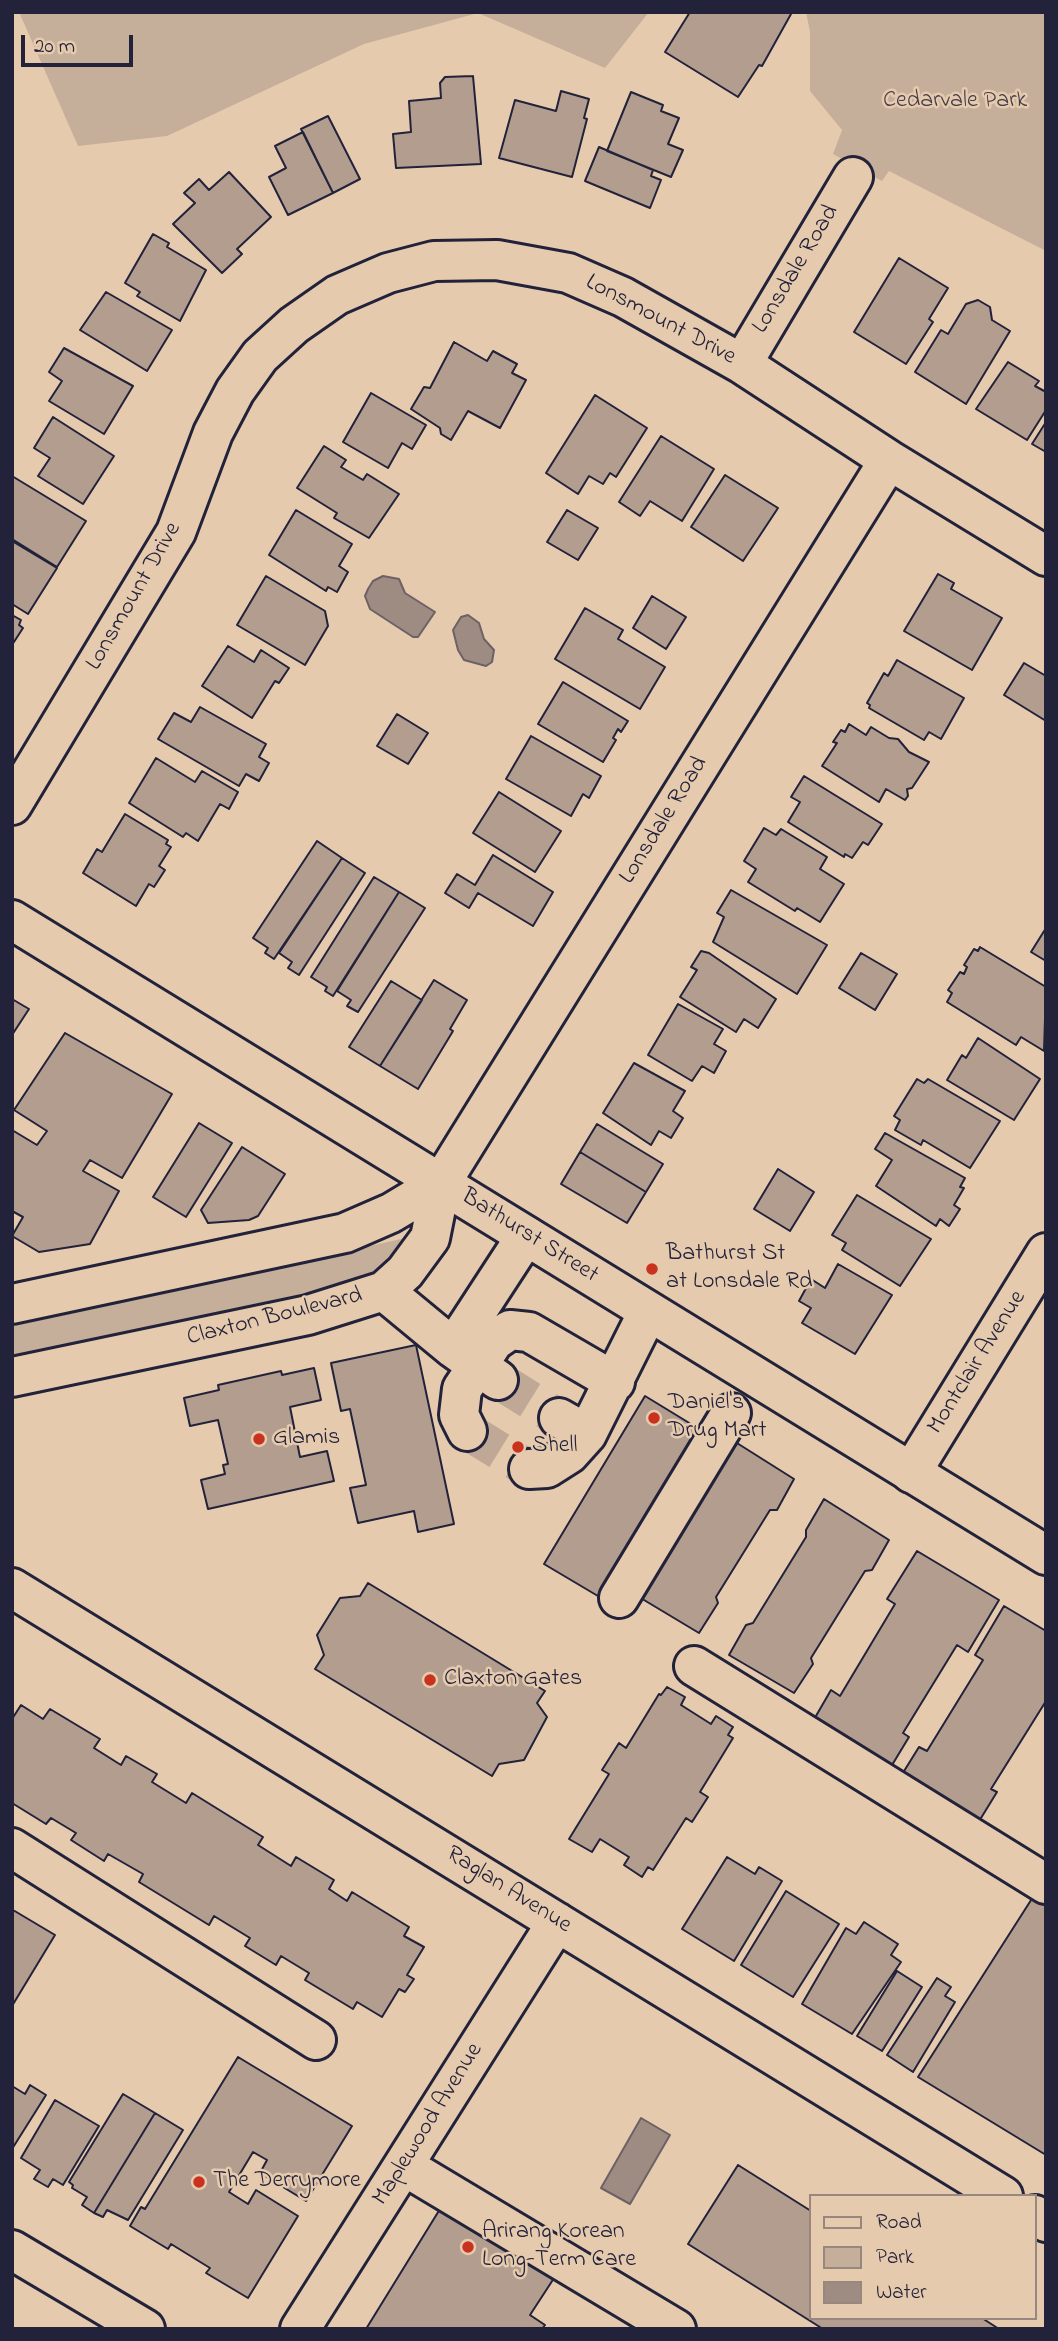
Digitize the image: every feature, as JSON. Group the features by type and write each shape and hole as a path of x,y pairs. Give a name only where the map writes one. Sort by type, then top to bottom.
{"street":[{"name":"Lonsdale Road","path":"743,364 853,177"},
{"name":"Lonsmount Drive","path":"12,805 176,532 213,433 235,391 261,356 294,325 337,295 388,273 434,261 497,260 568,273 623,296 743,364 889,460 1046,556"},
{"name":"Lonsdale Road","path":"441,1183 889,460"},
{"name":"Bathurst Street","path":"12,920 1046,1555"},
{"name":"Claxton Boulevard","path":"12,1377 308,1314 384,1291 405,1272 430,1238 441,1183"},
{"path":"12,1304 345,1233 391,1213 441,1183"},
{"path":"467,1431 459,1415 462,1389 475,1365 526,1236"},
{"name":"Montclair Avenue","path":"911,1473 1046,1253"},
{"path":"384,1291 475,1365"},
{"path":"529,1469 547,1468 569,1454 573,1426 615,1382 648,1312"},
{"path":"475,1365 494,1341 510,1330 529,1332 615,1382"},
{"path":"618,1598 731,1413"},
{"name":"Raglan Avenue","path":"12,1588 1000,2194"},
{"path":"694,1667 1046,1884"},
{"path":"12,1848 316,2040"},
{"name":"Maplewood Avenue","path":"300,2329 557,1922"},
{"path":"404,2166 676,2329"},
{"path":"12,2250 126,2324"}],"green space":[{"path":"19,12 649,12 605,68 478,13 364,44 167,136 78,146"},
{"name":"Cedarvale Park","path":"806,12 1046,12 1046,251 889,171 882,181 833,154 842,130 810,91 810,32"},
{"path":"401,1239 405,1241 382,1276 304,1298 12,1359 12,1326 255,1274 275,1263 307,1260"}],"water":[{"path":"383,576 399,579 405,593 435,612 418,637 413,637 370,609 365,596 373,581"},
{"path":"468,615 479,623 484,639 494,650 492,662 486,666 464,660 458,650 453,630 461,617"},
{"path":"641,2118 670,2135 630,2204 601,2188"}],"building":[{"path":"690,12 791,14 762,66 759,65 738,97 665,52"},
{"path":"473,76 481,164 396,168 393,134 411,132 409,101 441,98 440,83 445,77"},
{"path":"561,91 589,99 584,118 587,119 572,177 499,158 515,100 556,111"},
{"path":"631,92 663,105 661,111 679,118 668,144 683,150 671,177 607,151"},
{"path":"328,116 360,179 333,193 301,129"},
{"path":"303,132 333,193 288,215 269,177 286,168 275,146"},
{"path":"599,147 653,170 651,176 661,180 650,208 585,181"},
{"path":"229,172 271,217 237,249 242,254 222,273 173,224 195,203 184,193 199,179 209,190"},
{"path":"153,234 169,243 167,247 206,270 180,321 137,296 140,292 125,283"},
{"path":"899,258 948,288 929,319 933,322 906,364 854,332"},
{"path":"106,292 172,330 147,371 80,330"},
{"path":"978,300 990,307 992,320 1010,331 966,404 915,372 941,330 948,334 966,304"},
{"path":"454,342 487,361 493,351 517,364 512,373 526,380 500,428 468,411 451,440 441,434 440,428 411,409 424,387 430,388"},
{"path":"64,348 133,386 104,434 49,401 62,381 49,372"},
{"path":"1008,362 1039,381 1035,386 1046,392 1046,410 1027,440 976,409"},
{"path":"371,393 426,425 412,449 402,443 388,468 343,442"},
{"path":"595,395 647,428 616,477 610,473 603,484 589,476 578,494 546,473"},
{"path":"53,417 114,456 83,504 38,476 50,458 34,448"},
{"path":"1046,422 1046,452 1032,444"},
{"path":"661,436 714,469 682,521 650,501 640,516 619,502"},
{"path":"324,446 346,460 341,467 363,480 367,474 399,494 369,538 334,518 337,513 297,488"},
{"path":"725,475 778,508 743,561 691,527"},
{"path":"12,476 86,521 57,567 12,539"},
{"path":"296,510 352,544 339,566 348,572 337,592 328,587 326,591 269,555"},
{"path":"567,510 598,528 578,560 547,542"},
{"path":"12,541 57,568 28,614 12,604"},
{"path":"938,574 954,583 951,589 1002,618 972,670 904,631"},
{"path":"266,576 325,611 328,626 305,665 237,625"},
{"path":"652,596 686,617 666,649 633,628"},
{"path":"585,608 623,630 618,639 665,667 640,709 555,659"},
{"path":"12,615 21,620 19,625 23,628 12,645"},
{"path":"228,646 254,662 261,650 289,668 279,683 275,681 252,718 202,686"},
{"path":"897,660 964,698 941,739 929,732 924,740 869,708 867,703 884,673 888,676"},
{"path":"1024,663 1046,676 1046,721 1004,695"},
{"path":"563,682 628,721 621,732 618,729 613,738 616,740 603,762 538,724"},
{"path":"200,707 266,744 259,757 269,763 259,781 246,774 239,786 158,739 174,713 191,722"},
{"path":"397,714 428,733 408,764 377,746"},
{"path":"849,724 866,735 871,727 889,738 898,739 909,752 929,762 912,788 907,789 908,796 905,800 886,789 879,802 822,766 837,743 833,742 841,730 845,732"},
{"path":"531,736 601,776 589,798 583,794 571,816 506,779"},
{"path":"156,758 195,782 202,771 238,792 229,809 220,804 198,841 186,833 183,837 129,803"},
{"path":"804,776 882,824 868,845 863,842 852,858 845,854 844,857 788,822 800,802 791,797"},
{"path":"499,792 561,831 535,872 473,833"},
{"path":"125,814 168,840 166,844 171,847 159,866 165,870 154,887 149,884 136,906 83,873 97,849 102,852"},
{"path":"764,828 776,835 781,829 827,857 820,869 844,884 820,922 797,908 795,911 748,882 756,869 744,861"},
{"path":"317,841 342,858 274,959 265,953 268,948 253,938"},
{"path":"493,855 553,892 533,926 478,893 469,908 445,893 457,874 475,885"},
{"path":"342,858 365,873 299,975 288,968 292,962 279,953"},
{"path":"374,877 399,892 333,996 325,991 327,987 311,977"},
{"path":"731,890 827,945 797,994 713,942 724,917 717,913"},
{"path":"399,892 425,908 358,1012 347,1006 351,1000 337,991"},
{"path":"1046,928 1046,961 1031,952"},
{"path":"980,947 1046,987 1044,1051 1021,1037 1016,1045 947,1002 952,993 948,990 960,972 964,974 967,967 964,965 974,949 978,951"},
{"path":"701,951 709,953 776,999 758,1028 744,1019 736,1032 680,997 697,970 691,967"},
{"path":"861,953 897,974 875,1010 839,988"},
{"path":"434,980 467,1000 450,1029 453,1031 418,1089 380,1066"},
{"path":"391,981 422,1000 380,1066 349,1047"},
{"path":"12,999 29,1009 12,1035"},
{"path":"678,1004 723,1029 714,1044 726,1051 714,1073 702,1066 692,1081 648,1055"},
{"path":"65,1033 172,1094 122,1178 90,1160 83,1171 119,1191 90,1244 39,1252 12,1236 23,1217 12,1211 12,1130 37,1145 47,1131 14,1110"},
{"path":"978,1038 1040,1079 1014,1120 947,1080 962,1055 966,1058"},
{"path":"634,1063 685,1091 673,1111 683,1118 671,1138 659,1131 651,1145 603,1113"},
{"path":"917,1079 924,1083 928,1079 1000,1121 970,1168 923,1140 921,1145 895,1130 900,1120 894,1116"},
{"path":"199,1123 232,1143 186,1217 153,1197"},
{"path":"597,1124 663,1164 646,1192 580,1152"},
{"path":"885,1133 965,1178 960,1187 964,1188 954,1205 960,1209 949,1226 940,1219 936,1226 876,1186 892,1160 875,1149"},
{"path":"242,1147 285,1174 258,1216 249,1220 208,1223 201,1210"},
{"path":"580,1152 646,1192 627,1223 561,1184"},
{"path":"778,1169 814,1192 790,1231 754,1209"},
{"path":"857,1195 931,1239 900,1286 842,1250 846,1243 832,1235"},
{"path":"838,1264 892,1295 855,1354 802,1323 811,1308 799,1301 811,1279 825,1288"},
{"path":"416,1345 454,1524 418,1532 414,1511 358,1523 350,1488 366,1485 350,1409 341,1411 331,1363"},
{"name":"Glamis","path":"314,1368 321,1400 290,1407 300,1457 327,1451 334,1481 208,1509 201,1480 225,1474 223,1465 228,1464 218,1420 190,1426 184,1398 219,1390 218,1385 281,1371 282,1375"},
{"path":"645,1396 709,1435 608,1602 544,1564"},
{"path":"729,1438 794,1479 777,1510 770,1510 716,1597 718,1603 699,1633 634,1594"},
{"path":"824,1499 889,1540 872,1570 865,1571 811,1658 813,1664 794,1693 729,1655 746,1625 753,1623 806,1537 806,1530"},
{"path":"917,1551 999,1600 968,1652 957,1645 903,1733 909,1737 886,1775 809,1728 831,1690 840,1696 895,1604 887,1599"},
{"name":"Claxton Gates","path":"368,1583 545,1691 537,1703 547,1717 524,1760 499,1764 492,1776 315,1669 324,1655 317,1635 340,1598 360,1596"},
{"path":"1004,1606 1046,1631 1046,1701 991,1789 997,1792 973,1831 896,1784 919,1747 927,1751 983,1660 975,1655"},
{"path":"667,1687 685,1697 681,1705 711,1724 716,1716 733,1727 728,1735 733,1738 700,1792 708,1797 692,1822 686,1818 653,1870 648,1867 642,1877 624,1865 629,1857 600,1839 592,1852 569,1839 609,1774 602,1770 619,1743 626,1748 659,1694"},
{"path":"21,1705 43,1719 50,1709 100,1739 94,1748 121,1765 126,1756 157,1774 152,1782 186,1803 192,1793 263,1837 258,1845 291,1866 296,1857 334,1880 329,1889 347,1901 352,1892 409,1927 404,1936 424,1947 407,1975 414,1979 405,1992 399,1989 382,2017 357,2002 353,2009 305,1980 309,1973 281,1956 276,1965 245,1946 250,1938 214,1916 209,1925 139,1882 143,1874 108,1854 104,1861 71,1840 76,1833 51,1818 46,1824 12,1803 12,1719"},
{"path":"727,1857 755,1874 759,1867 782,1881 734,1961 682,1929"},
{"path":"786,1891 839,1924 793,1997 741,1965"},
{"path":"1033,1897 1046,1904 1046,2155 918,2077"},
{"path":"13,1910 55,1935 12,2006 12,1912"},
{"path":"864,1922 898,1944 891,1955 901,1962 852,2034 802,2004 846,1928 856,1934"},
{"path":"897,1971 922,1987 882,2051 857,2036"},
{"path":"937,1978 951,1987 945,1996 955,2002 913,2072 887,2055"},
{"name":"The Derrymore","path":"238,2057 352,2126 306,2201 260,2173 267,2160 253,2152 229,2192 248,2204 256,2190 298,2216 248,2298 206,2273 210,2268 171,2244 168,2249 130,2226 141,2207 145,2209"},
{"path":"30,2085 46,2095 12,2149 12,2086 25,2094"},
{"path":"123,2094 155,2113 94,2213 82,2205 87,2197 72,2188 73,2185 69,2182"},
{"path":"55,2100 99,2126 63,2185 53,2179 48,2187 34,2179 40,2170 21,2158"},
{"path":"155,2113 183,2130 128,2220 107,2210 103,2217 94,2213"},
{"path":"738,2165 810,2210 810,2320 985,2320 999,2329 823,2329 688,2244"},
{"name":"Arirang Korean Long-Term Care","path":"440,2209 558,2272 530,2315 545,2325 542,2329 366,2329"}],"tunnel":[{"path":"498,1380 559,1418"},
{"path":"467,1431 529,1469"}],"place":[{"name":"Bathurst St at Lonsdale Rd","path":"652,1269"},
{"name":"Daniel's Drug Mart","path":"654,1418"},
{"name":"Glamis","path":"259,1439"},
{"name":"Shell","path":"518,1447"},
{"name":"Claxton Gates","path":"430,1680"},
{"name":"The Derrymore","path":"199,2182"},
{"name":"Arirang Korean Long-Term Care","path":"468,2247"}]}
